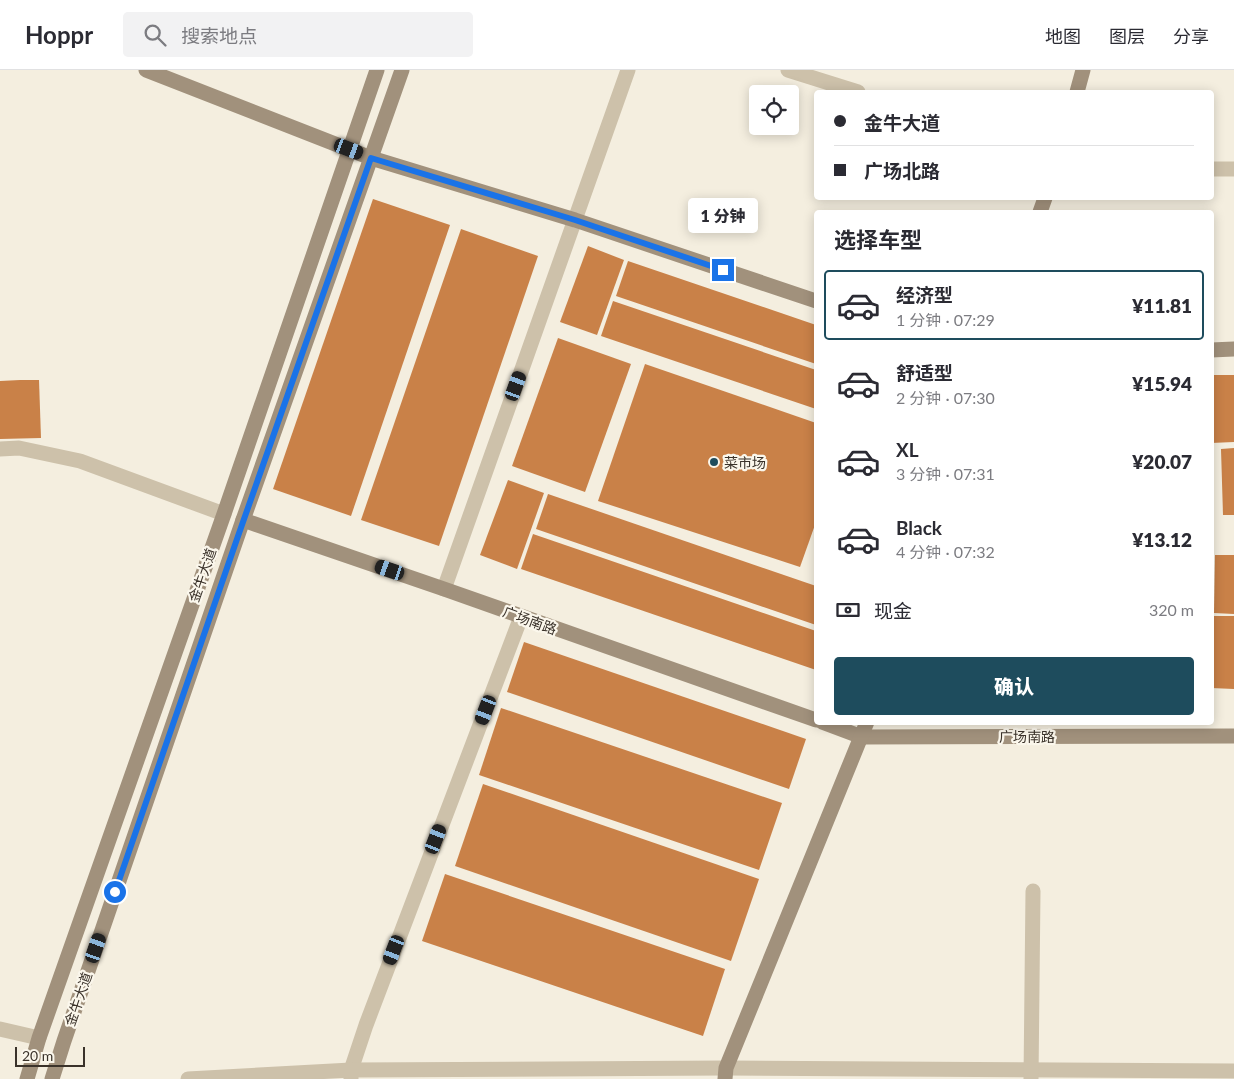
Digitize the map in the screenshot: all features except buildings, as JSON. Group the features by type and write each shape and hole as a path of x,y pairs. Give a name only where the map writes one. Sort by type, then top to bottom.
{"street":[{"path":"146,70 371,158 575,220 814,301"},
{"name":"金牛大道","path":"27,1079 39,1038 224,514 377,70"},
{"name":"金牛大道","path":"52,1079 243,520 402,70"},
{"path":"444,589 628,70"},
{"path":"788,70 852,90"},
{"path":"1078,90 1083,70"},
{"path":"1214,169 1234,169"},
{"path":"1214,350 1234,350"},
{"path":"0,449 19,448 80,461 224,514"},
{"name":"广场南路","path":"243,520 814,719"},
{"path":"351,1074 366,1025 521,617"},
{"name":"广场南路","path":"838,725 864,730 1234,736"},
{"path":"726,1073 864,730"},
{"path":"1031,1074 1033,891"},
{"path":"0,1029 39,1038"},
{"path":"188,1079 351,1074 1031,1074 1234,1071"}],"place":[{"name":"菜市场","path":"714,462"}],"route":[{"path":"115,892 371,158 575,220 723,270"}]}
